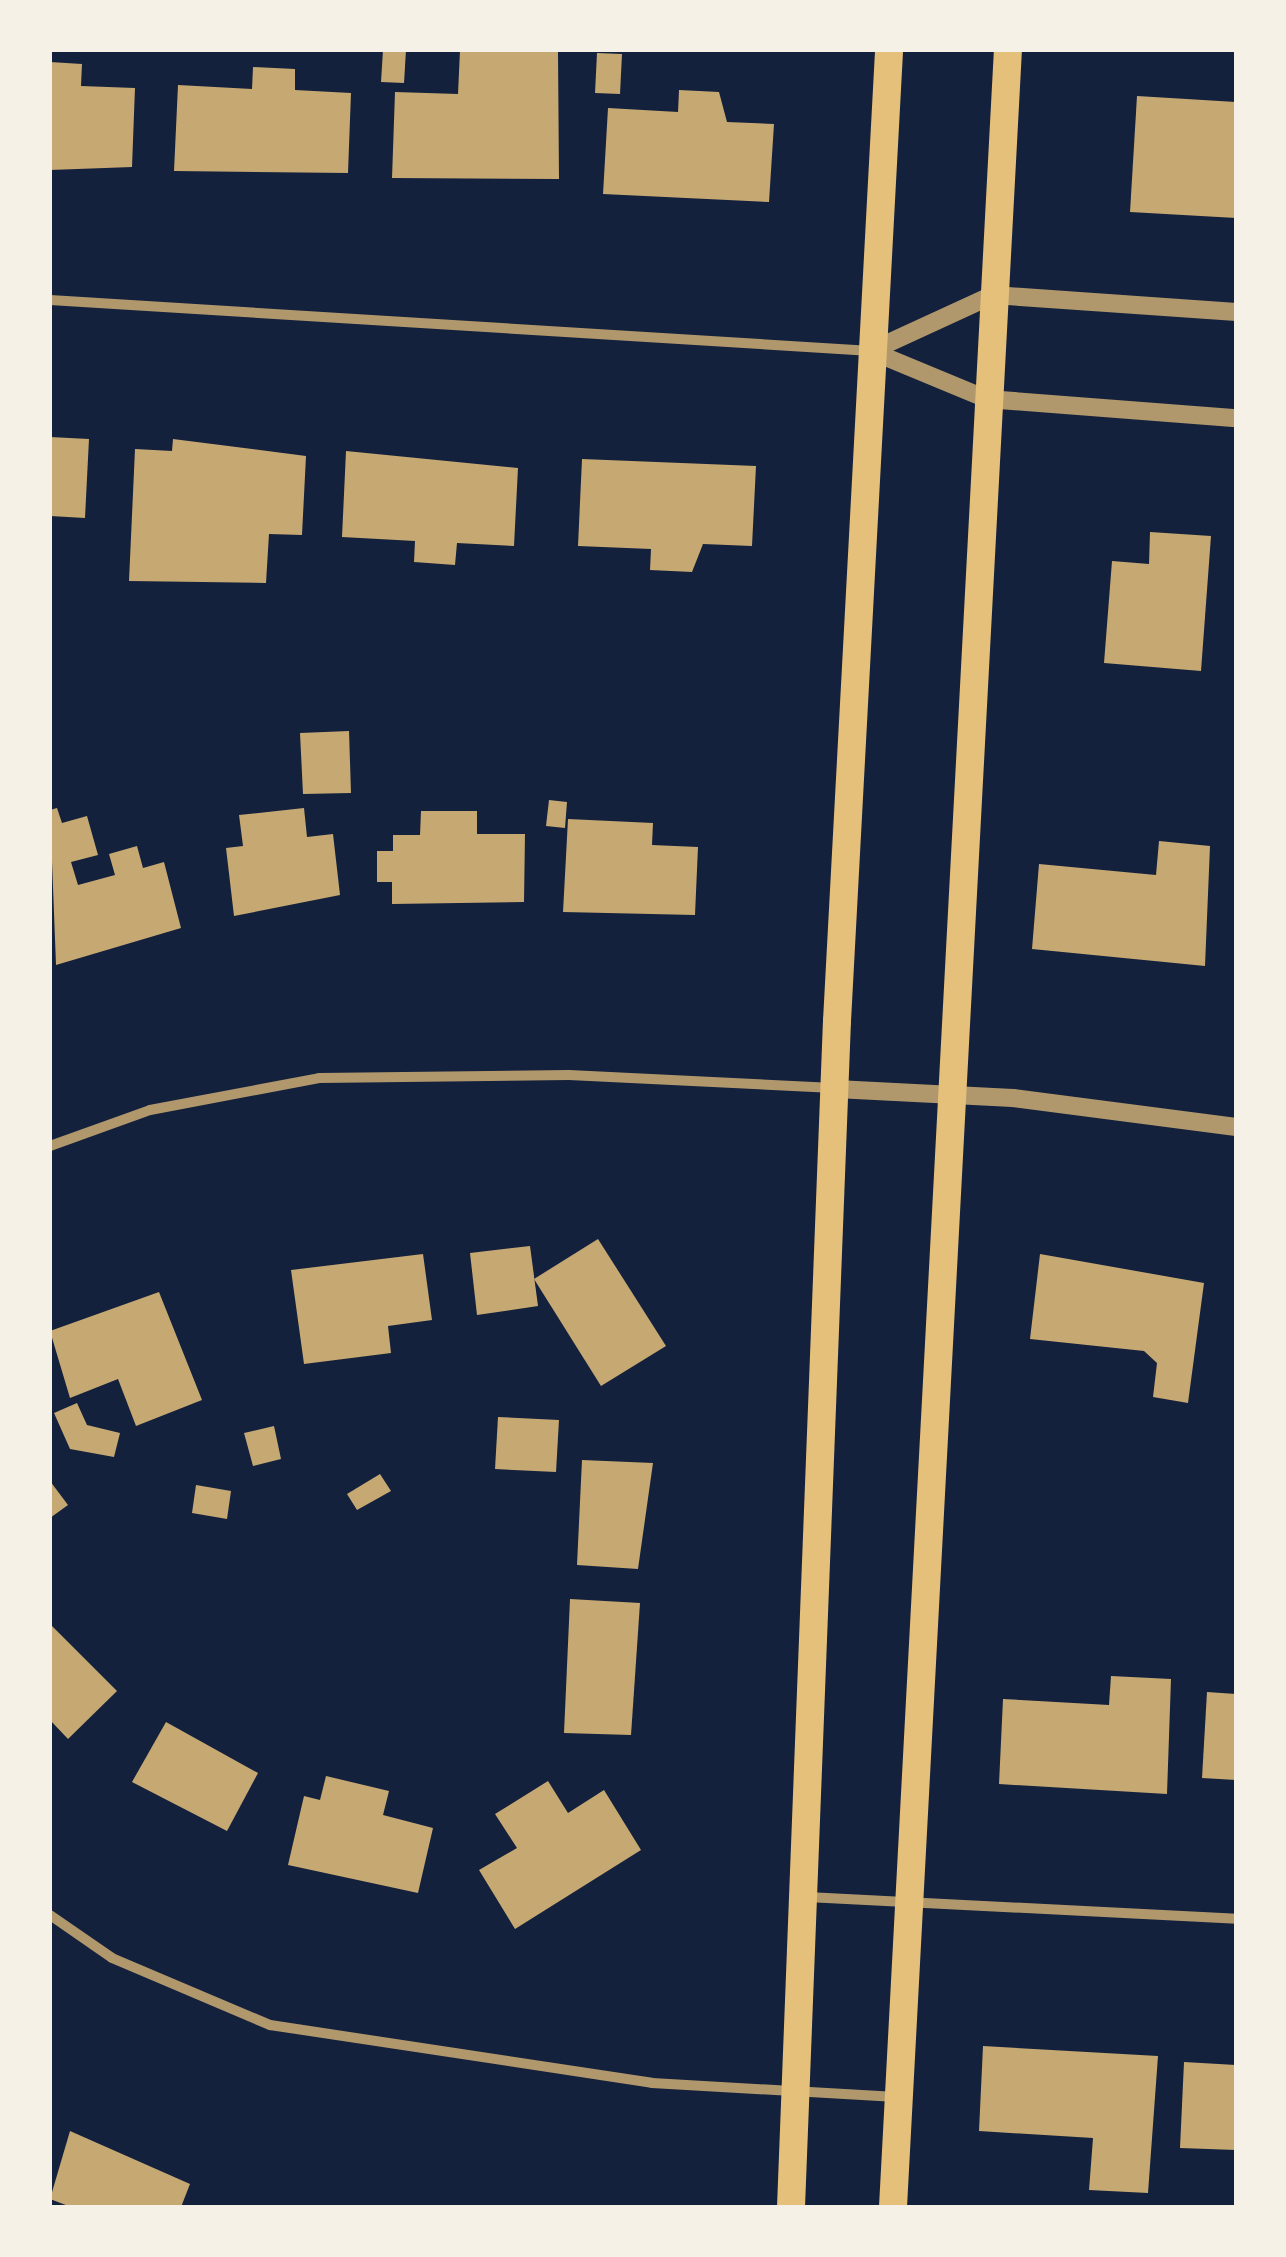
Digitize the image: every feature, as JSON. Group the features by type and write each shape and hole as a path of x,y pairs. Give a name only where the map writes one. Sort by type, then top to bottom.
{"highway":[{"path":"791,2207 807,1898 836,1088 889,50"},
{"path":"893,2207 1008,50"}],"street":[{"path":"871,351 992,295 1236,312"},
{"path":"50,300 871,351 987,399 1236,418"},
{"path":"50,1146 150,1110 319,1078 569,1075 836,1088 954,1095 1236,1127"},
{"path":"807,1898 1236,1919"},
{"path":"50,1915 112,1958 270,2025 652,2082 899,2097"}],"building":[{"path":"383,50 406,50 404,83 381,82"},
{"path":"460,50 558,52 559,179 392,178 395,92 458,94"},
{"path":"597,53 622,54 620,94 595,93"},
{"path":"50,62 82,64 81,86 135,88 132,167 50,170"},
{"path":"253,67 295,69 295,90 351,93 348,173 174,171 178,85 252,89"},
{"path":"679,90 719,92 727,122 774,124 769,202 603,194 608,108 678,112"},
{"path":"1137,96 1236,102 1236,218 1130,212"},
{"path":"50,437 89,439 85,518 50,516"},
{"path":"173,439 306,456 302,535 269,534 266,583 129,581 135,449 172,451"},
{"path":"346,451 518,468 514,546 457,543 455,565 414,562 415,541 342,537"},
{"path":"582,459 756,466 752,546 703,544 692,572 650,570 651,549 578,546"},
{"path":"1150,532 1211,536 1201,671 1104,663 1112,561 1149,564"},
{"path":"349,731 351,793 303,794 300,733"},
{"path":"549,800 567,802 565,828 546,826"},
{"path":"57,808 62,823 87,816 98,855 71,862 78,885 115,875 109,854 137,846 143,868 164,862 181,928 56,965 50,810"},
{"path":"304,808 307,837 333,834 340,895 234,916 226,848 243,846 239,815"},
{"path":"421,811 477,811 477,834 525,834 524,902 392,904 392,882 377,882 377,851 393,851 393,835 420,835"},
{"path":"568,819 653,823 652,845 698,847 695,915 563,912"},
{"path":"1159,841 1210,846 1205,966 1032,949 1039,864 1156,875"},
{"path":"598,1239 666,1346 601,1386 534,1279"},
{"path":"530,1246 538,1306 477,1315 470,1253"},
{"path":"423,1254 432,1320 388,1326 391,1353 304,1364 291,1270"},
{"path":"1040,1254 1204,1283 1188,1403 1153,1397 1157,1363 1144,1351 1030,1339"},
{"path":"159,1292 202,1400 136,1426 118,1379 70,1398 50,1331"},
{"path":"77,1403 87,1425 120,1433 114,1457 70,1449 54,1413"},
{"path":"498,1417 559,1420 556,1472 495,1469"},
{"path":"274,1426 281,1459 253,1466 244,1433"},
{"path":"582,1460 653,1463 638,1569 577,1565"},
{"path":"380,1474 391,1491 357,1510 347,1494"},
{"path":"50,1481 68,1505 50,1518"},
{"path":"196,1485 231,1491 227,1519 192,1513"},
{"path":"570,1599 640,1603 631,1735 564,1733"},
{"path":"50,1624 117,1691 68,1739 50,1720"},
{"path":"1111,1676 1171,1679 1167,1794 999,1784 1003,1699 1109,1705"},
{"path":"1207,1692 1236,1694 1236,1780 1202,1778"},
{"path":"166,1722 258,1773 227,1831 132,1782"},
{"path":"326,1776 389,1791 383,1815 433,1828 418,1893 288,1865 304,1796 320,1800"},
{"path":"548,1781 568,1813 604,1790 641,1850 515,1929 479,1870 517,1848 495,1814"},
{"path":"983,2046 1158,2056 1148,2193 1089,2190 1093,2138 979,2131"},
{"path":"1184,2062 1236,2065 1236,2150 1180,2148"},
{"path":"70,2131 190,2184 181,2207 71,2207 50,2199"}]}
